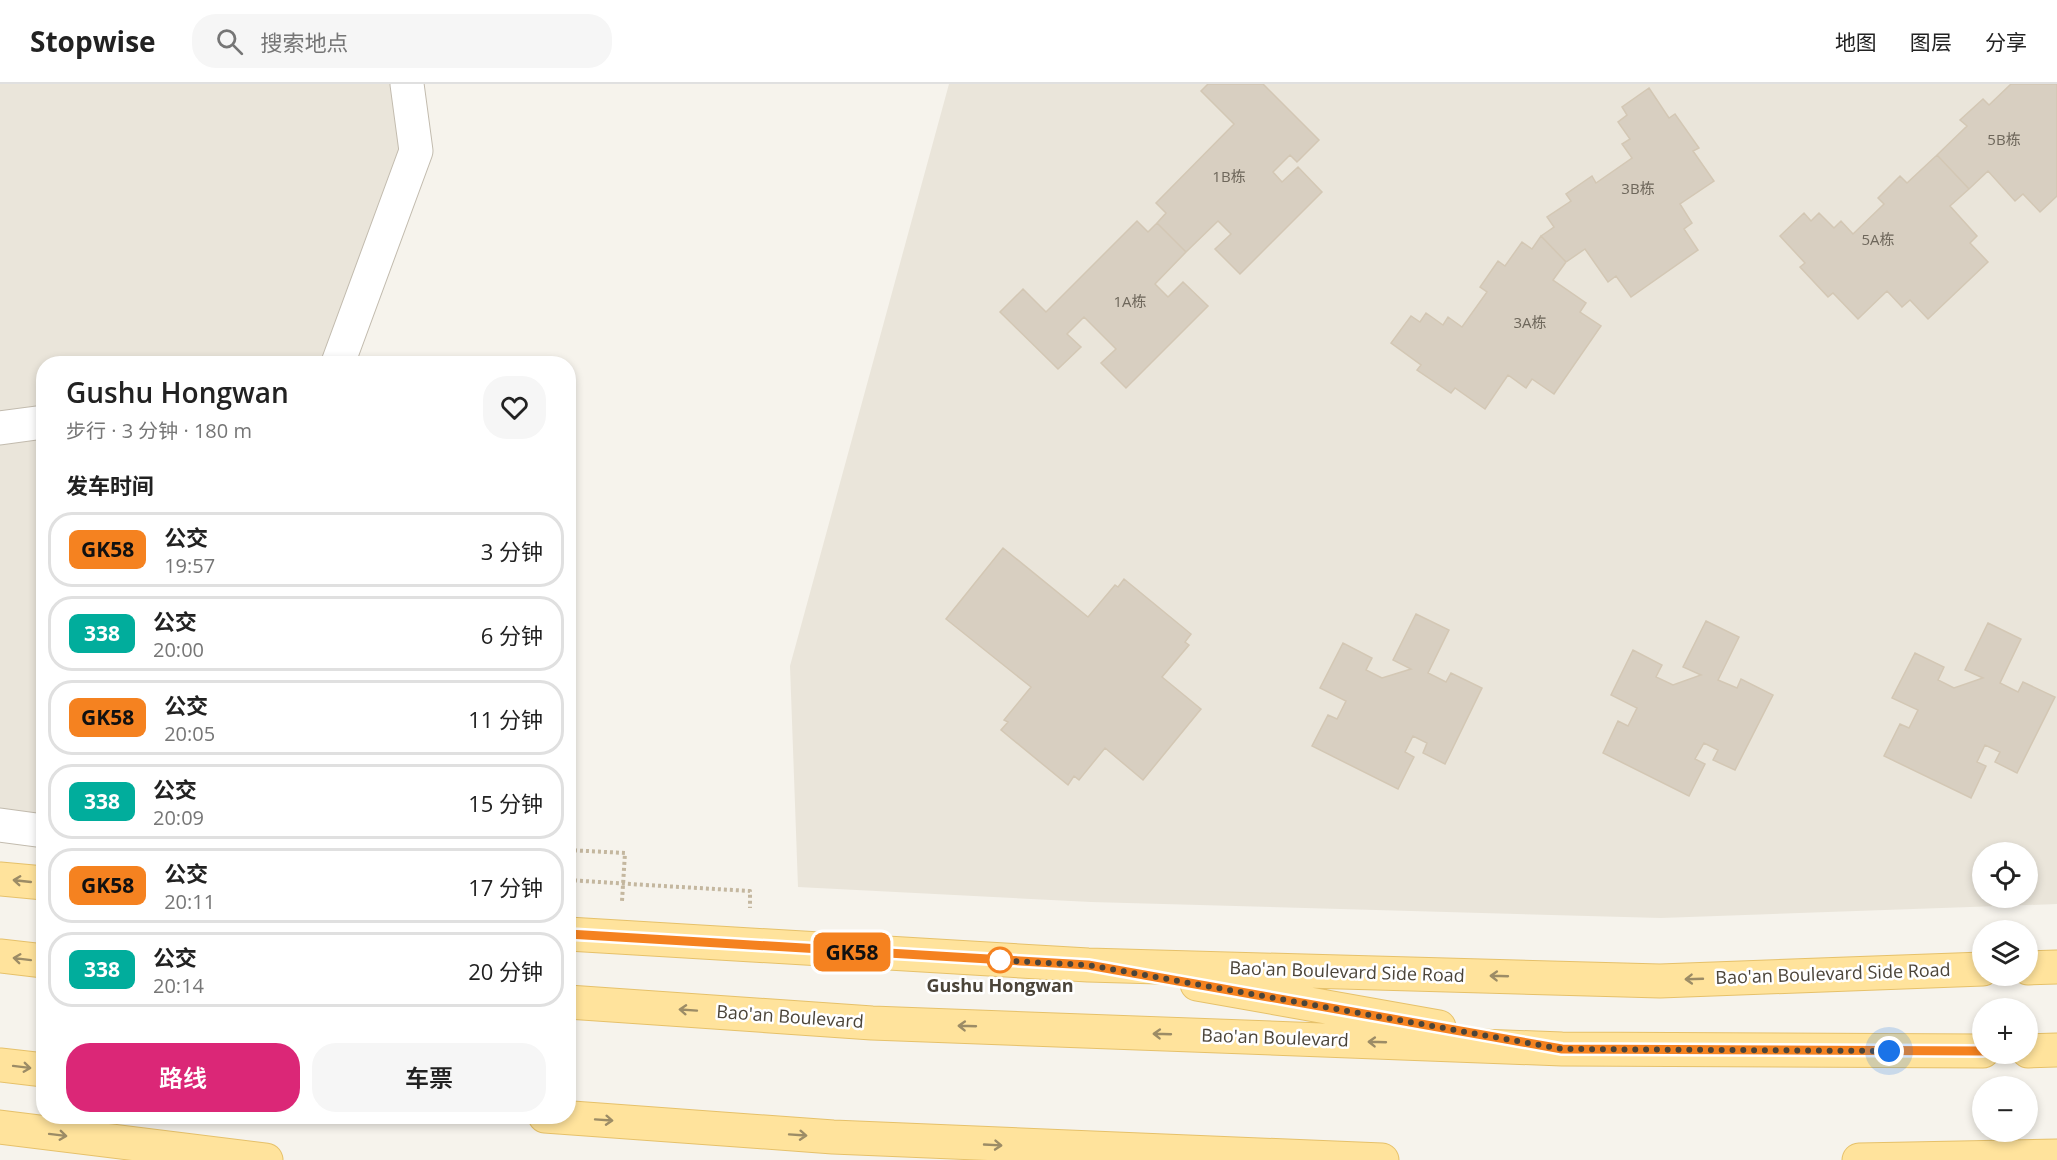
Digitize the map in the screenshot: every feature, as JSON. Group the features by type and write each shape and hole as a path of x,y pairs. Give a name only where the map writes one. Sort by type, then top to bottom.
{"main road":[{"path":"0,879 36,882"},
{"name":"Bao'an Boulevard Side Road","path":"576,934 1088,965 1660,981 1972,969"},
{"path":"0,956 36,960"},
{"path":"1088,965 1562,1049"},
{"path":"2038,968 2057,967"},
{"name":"Bao'an Boulevard","path":"576,1003 872,1023 1562,1049 1972,1051"},
{"path":"2038,1051 2057,1050"},
{"path":"0,1065 36,1069"},
{"path":"576,1118 833,1137 1382,1160"},
{"path":"0,1127 249,1159"},
{"path":"1859,1160 2057,1156"}],"street":[{"path":"341,356 416,151 407,84"},
{"path":"0,428 36,423"},
{"path":"0,825 36,830"}],"path":[{"path":"576,850 625,853 622,901"},
{"path":"576,881 750,891 750,908"}],"shaded area":[{"path":"0,84 392,84 400,145 323,356 36,356 36,822 0,817"},
{"path":"949,84 2057,84 2057,904 2038,905 2038,842 1972,842 1972,907 1661,918 1091,902 798,887 790,666"}],"building":[{"path":"1208,84 1263,84 1319,140 1297,162 1290,155 1273,172 1282,182 1298,167 1322,192 1240,274 1215,249 1231,234 1218,221 1186,252 1157,223 1166,213 1156,203 1234,124 1201,91"},
{"path":"2011,84 2057,84 2057,196 2040,212 2023,194 2015,201 1988,171 1969,189 1937,155 1967,126 1960,120 1983,99 1989,105"},
{"path":"1649,88 1669,118 1675,114 1699,148 1693,151 1714,181 1680,204 1692,223 1684,229 1698,250 1631,297 1616,276 1608,282 1585,249 1566,262 1541,236 1554,227 1547,217 1571,201 1566,194 1592,176 1596,183 1632,158 1622,144 1630,139 1618,122 1627,115 1622,107"},
{"path":"1937,155 1969,189 1950,206 1977,236 1970,243 1988,262 1928,319 1910,300 1902,307 1887,291 1858,319 1833,293 1828,297 1800,267 1805,263 1780,236 1804,213 1811,221 1819,213 1834,228 1841,221 1853,234 1884,204 1878,198 1900,176 1907,183"},
{"path":"1137,221 1148,232 1157,223 1186,252 1155,284 1168,297 1183,282 1208,306 1126,388 1101,363 1116,349 1084,317 1067,334 1081,347 1058,369 1000,312 1023,289 1046,312"},
{"path":"1541,236 1566,262 1553,280 1586,303 1580,312 1601,326 1554,394 1532,379 1526,388 1508,375 1485,409 1455,388 1451,393 1417,370 1421,365 1391,343 1411,316 1420,322 1426,313 1443,325 1448,317 1462,327 1487,292 1480,287 1498,261 1505,266 1522,242 1532,249"},
{"path":"1003,548 1088,617 1115,585 1118,587 1124,579 1191,634 1185,642 1189,645 1162,677 1201,709 1143,780 1105,748 1079,780 1074,776 1068,785 1001,730 1008,722 1004,720 1031,687 946,619"},
{"path":"1416,614 1449,630 1428,673 1446,682 1451,673 1482,688 1445,764 1423,753 1427,743 1413,736 1405,752 1414,757 1398,789 1312,746 1328,715 1337,719 1346,701 1320,688 1343,643 1372,658 1366,670 1382,678 1411,669 1393,660"},
{"path":"1706,621 1739,637 1718,680 1737,688 1741,679 1773,695 1735,770 1713,760 1718,750 1704,743 1695,759 1705,764 1689,796 1603,753 1618,721 1628,726 1637,708 1611,695 1633,650 1662,665 1656,677 1673,685 1701,675 1683,667"},
{"path":"1988,623 2021,639 2000,683 2018,692 2023,682 2055,697 2017,773 1995,762 2000,752 1985,745 1977,762 1986,766 1971,798 1884,756 1900,724 1909,728 1918,710 1892,698 1915,653 1944,667 1938,680 1954,688 1983,678 1965,670"}],"bus line":[{"name":"GK58","path":"576,935 634,940 1088,965 1562,1049 1972,1051"}],"place":[{"name":"Gushu Hongwan","path":"1000,960"}],"route":[{"path":"1000,960 992,960 1088,965 1562,1049 1889,1051"}]}
